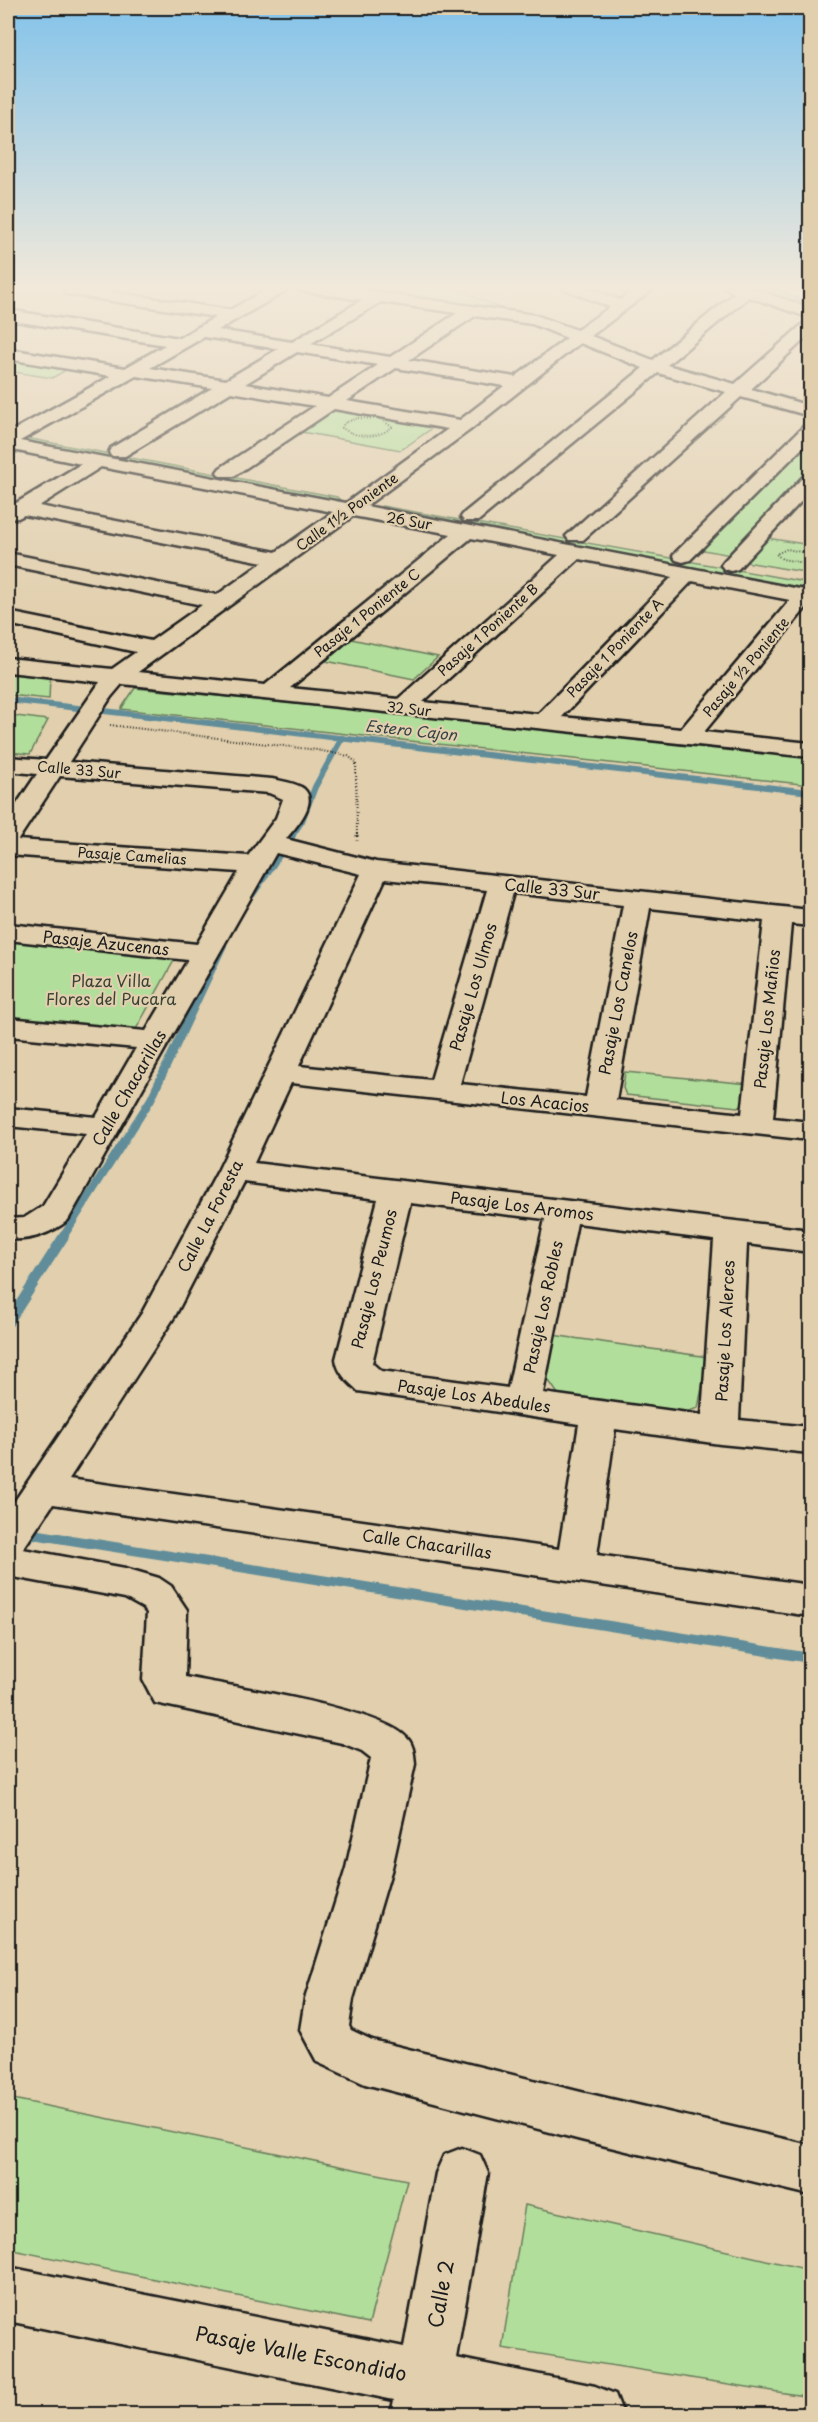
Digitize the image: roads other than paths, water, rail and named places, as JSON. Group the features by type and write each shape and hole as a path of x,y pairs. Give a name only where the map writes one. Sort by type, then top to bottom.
{"street":[{"path":"11,436 79,399"},
{"path":"118,452 208,399"},
{"path":"308,399 464,426"},
{"path":"227,472 338,399"},
{"name":"Calle 1½ Poniente","path":"109,685 499,399"},
{"name":"Pasaje 1 Poniente C","path":"268,694 618,399"},
{"name":"Pasaje 1 Poniente B","path":"402,708 731,399"},
{"path":"765,399 810,411"},
{"name":"Pasaje 1 Poniente A","path":"543,722 810,430"},
{"name":"26 Sur","path":"11,436 118,452 227,472 356,505"},
{"name":"26 Sur","path":"11,436 97,462 469,524 808,591"},
{"path":"14,512 97,462"},
{"path":"731,565 810,481"},
{"path":"14,512 281,559"},
{"path":"8,559 221,602"},
{"name":"26 Sur","path":"685,565 791,568 808,591"},
{"name":"Pasaje ½ Poniente","path":"687,737 808,591"},
{"path":"8,618 155,649"},
{"name":"32 Sur","path":"8,665 109,685 268,694 810,750"},
{"path":"8,836 109,685"},
{"name":"Calle 33 Sur","path":"8,764 272,786 294,793"},
{"name":"Calle Chacarillas","path":"8,1229 32,1227 44,1223 56,1214 263,854 296,806 294,793"},
{"name":"Pasaje Camelias","path":"8,847 263,854 295,850"},
{"name":"Calle 33 Sur","path":"295,850 367,868 810,918"},
{"name":"Calle La Foresta","path":"26,1513 158,1316 234,1171 280,1073 367,868"},
{"name":"Pasaje Los Ulmos","path":"443,1091 502,884"},
{"name":"Pasaje Los Canelos","path":"599,1108 638,899"},
{"name":"Pasaje Los Mañios","path":"757,1125 778,914"},
{"name":"Pasaje Azucenas","path":"8,933 205,953"},
{"path":"8,1027 156,1041"},
{"name":"Los Acacios","path":"280,1073 810,1131"},
{"path":"8,1117 106,1127"},
{"name":"Pasaje Los Aromos","path":"234,1171 810,1241"},
{"name":"Pasaje Los Peumos","path":"355,1367 356,1351 397,1191"},
{"name":"Pasaje Los Robles","path":"523,1403 563,1212"},
{"name":"Pasaje Los Alerces","path":"720,1431 731,1232"},
{"name":"Pasaje Los Abedules","path":"355,1367 371,1382 720,1431 810,1440"},
{"path":"576,1566 599,1414"},
{"name":"Calle Chacarillas","path":"26,1513 576,1566 810,1601"},
{"path":"8,1561 125,1583 145,1589 157,1597 167,1610 164,1680 170,1691 346,1727 378,1739 392,1750 393,1764 369,1868 329,1999 324,2030 334,2046 365,2061 581,2116 810,2170"},
{"name":"Calle 2","path":"423,2397 462,2173"},
{"name":"Pasaje Valle Escondido","path":"8,2294 423,2397 595,2415"}],"waterway":[{"name":"Estero Cajon","path":"8,700 342,738"},
{"path":"291,837 302,821 315,787 342,738"},
{"name":"Estero Cajon","path":"342,738 810,792"},
{"path":"252,894 292,835"},
{"path":"63,1237 151,1099 223,945"},
{"path":"8,1323 64,1236"},
{"path":"8,1530 810,1658"}],"park label":[{"name":"Plaza Villa Flores del Pucara","path":"111,990"}]}
